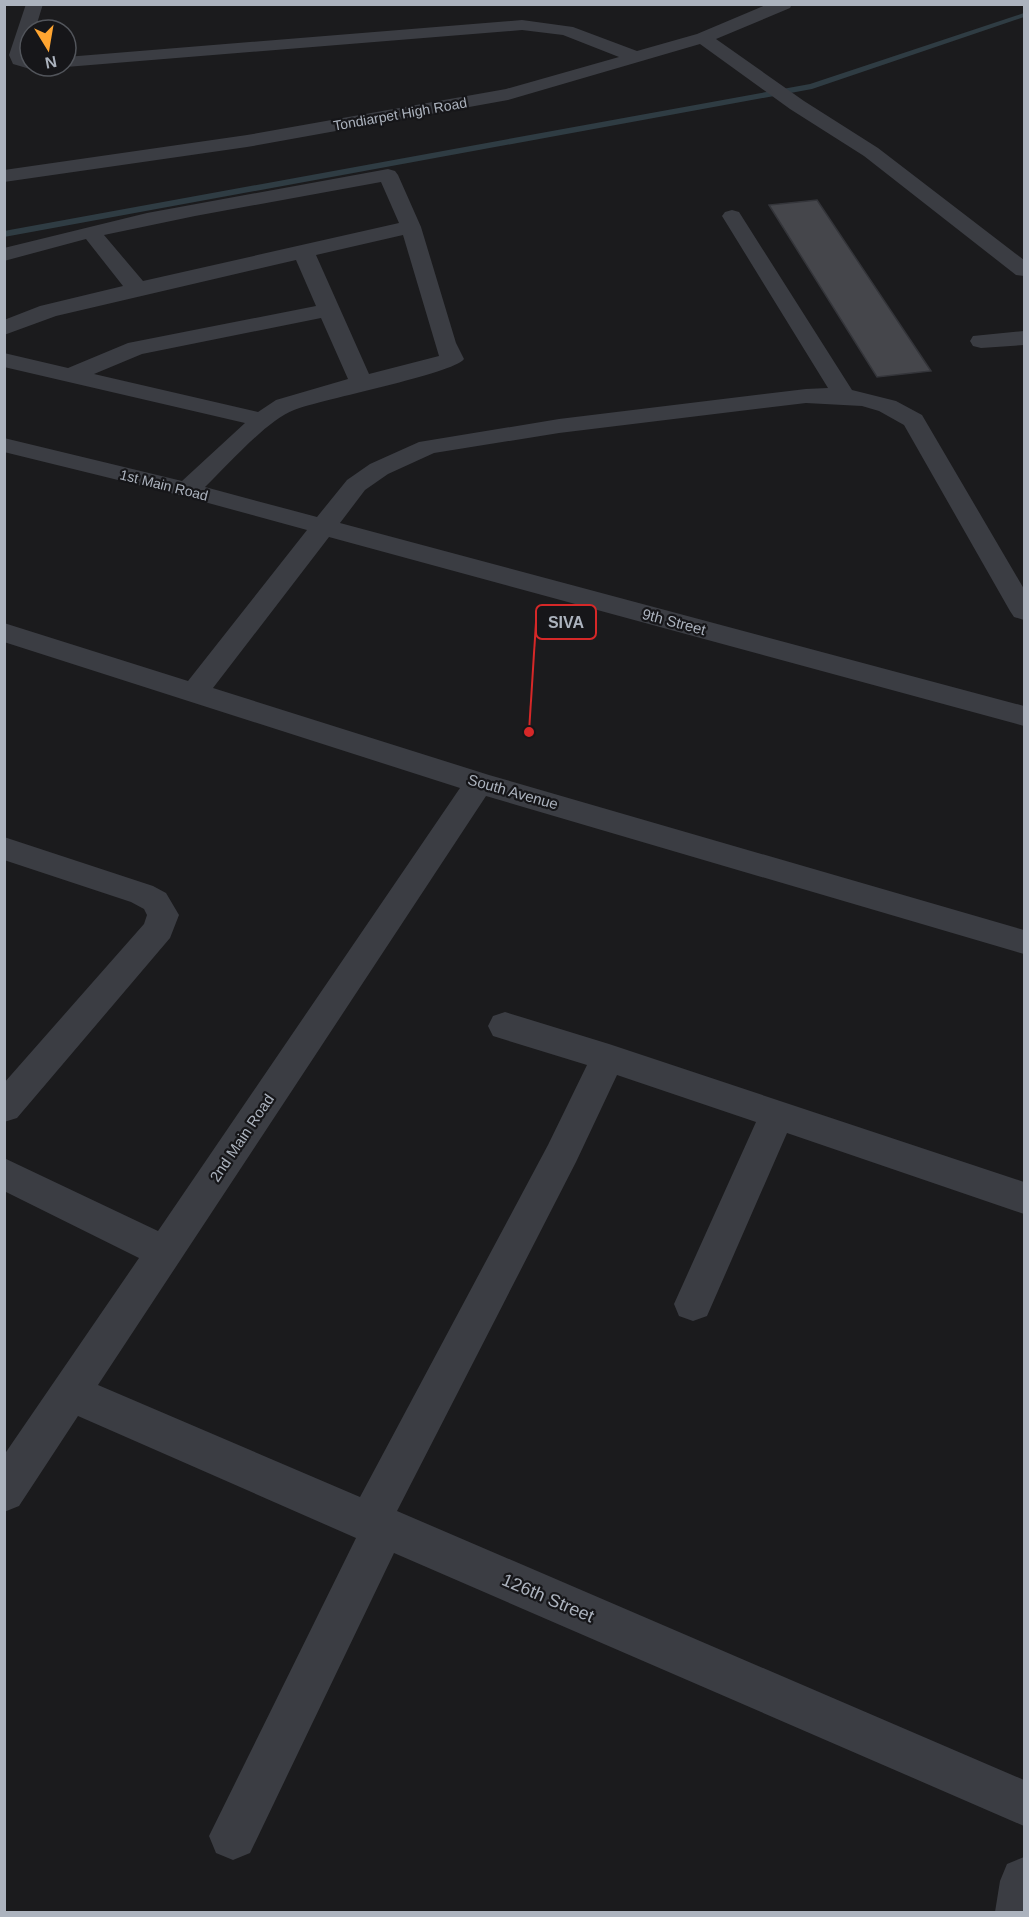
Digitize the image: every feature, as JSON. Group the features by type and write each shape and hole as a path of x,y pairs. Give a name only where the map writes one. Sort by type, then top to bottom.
{"street":[{"name":"Tondiarpet High Road","path":"4,176 247,141 508,94 578,76 634,57 703,38 784,4"},
{"path":"714,12 727,27"},
{"path":"78,61 522,25 543,25 571,30 634,57"},
{"path":"703,38 797,105 871,152 1024,270"},
{"path":"4,255 91,232 388,175 411,227 445,343 452,359 440,365 361,383 284,405 262,420 187,490"},
{"path":"732,216 843,394"},
{"path":"4,328 48,311 411,227"},
{"path":"91,232 138,290"},
{"path":"304,253 361,383"},
{"path":"71,375 136,348 329,310"},
{"path":"981,341 1024,338"},
{"path":"4,360 262,420"},
{"path":"195,692 356,485 379,469 428,447 559,426 806,396 843,394 895,408 913,420 1024,611"},
{"name":"1st Main Road","path":"4,445 187,490 323,528"},
{"name":"9th Street","path":"323,528 1024,716"},
{"name":"South Avenue","path":"4,632 479,783 1024,942"},
{"name":"2nd Main Road","path":"4,1492 479,783"},
{"path":"4,848 142,894 155,901 163,915 159,929 4,1108"},
{"path":"505,1026 609,1058 1024,1198"},
{"path":"233,1836 376,1525 563,1151 588,1096 609,1058"},
{"path":"693,1304 777,1114"},
{"path":"4,1173 165,1253"},
{"name":"126th Street","path":"70,1394 1024,1803"},
{"path":"1019,1912 1024,1881"}],"building":[{"path":"817,200 931,371 877,377 769,205"}],"waterway":[{"path":"4,234 812,86 1024,15"}],"place":[{"name":"SIVA","path":"529,732"}]}
